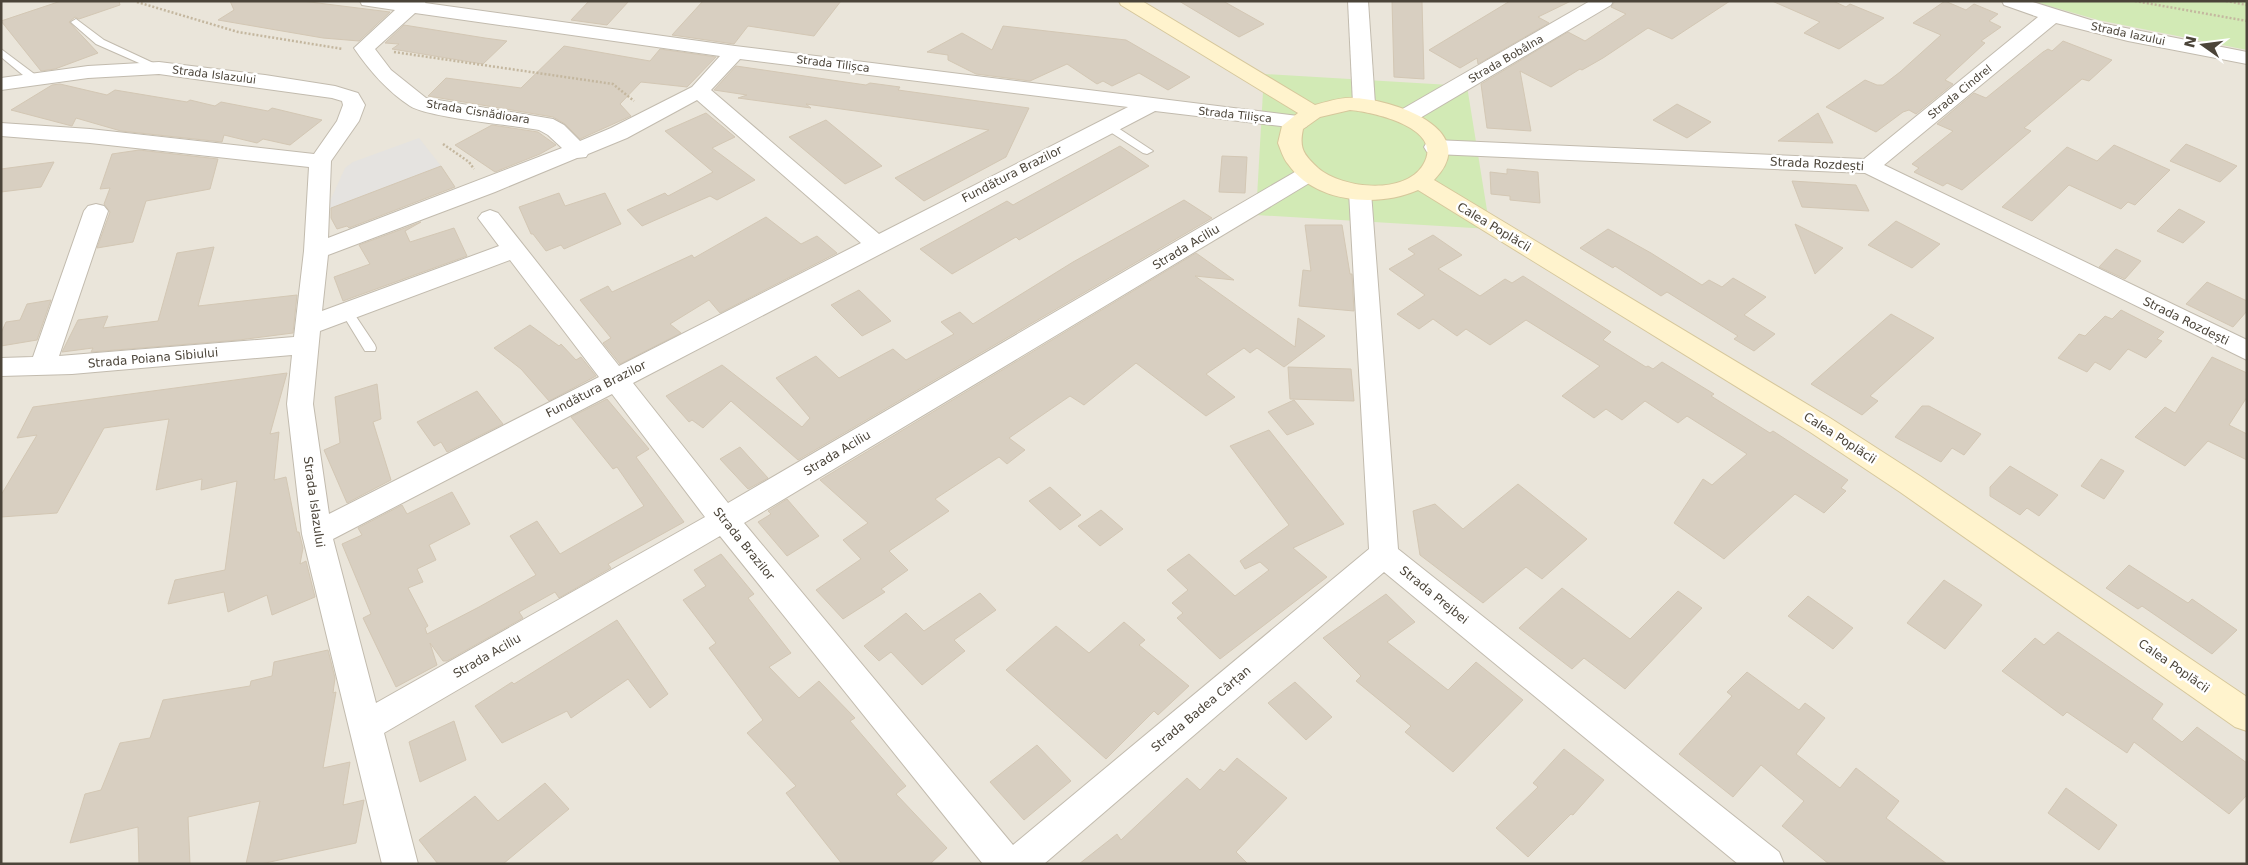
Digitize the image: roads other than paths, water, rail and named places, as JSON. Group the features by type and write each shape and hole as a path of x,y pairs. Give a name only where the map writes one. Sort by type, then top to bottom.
{"main road":[{"path":"1128,1 1305,117"},
{"path":"1364,104 1387,108 1408,116 1426,130 1435,147 1435,162 1419,181 1399,190 1360,192 1332,186 1308,174 1300,167 1290,152 1289,136 1305,117 1336,105 1364,104"},
{"name":"Calea Poplăcii","path":"1419,181 1828,430 1918,489 2247,716"}],"street":[{"name":"Strada Tilișca","path":"369,1 421,6 735,52 1149,105 1305,117"},
{"path":"421,6 458,1"},
{"path":"1358,1 1364,104"},
{"name":"Strada Bobâlna","path":"1408,116 1604,1"},
{"name":"Strada Iazului","path":"2012,1 2051,17 2247,58"},
{"name":"Strada Cisnădioara","path":"421,6 364,48 384,74 409,96 431,106 546,124 556,130 578,152"},
{"name":"Strada Cindrel","path":"1869,166 2051,17"},
{"path":"316,251 578,152 654,116 698,91 735,52"},
{"name":"Strada Islazului","path":"1,84 33,78 160,68 265,81 335,92 351,97 354,105 348,121 320,161 316,251 300,404 317,534 364,728 400,864"},
{"path":"698,91 876,244"},
{"name":"Fundătura Brazilor","path":"317,534 876,244 1149,105"},
{"path":"1,130 90,136 320,161"},
{"name":"Strada Rozdești","path":"1435,147 1869,166 2247,351"},
{"name":"Strada Aciliu","path":"364,728 724,520 1308,174"},
{"path":"1360,192 1384,554"},
{"path":"43,366 96,211"},
{"name":"Strada Brazilor","path":"490,218 724,520 1006,864"},
{"name":"Strada Poiana Sibiului","path":"1,367 43,366 306,336 346,312 514,250"},
{"name":"Strada Badea Cârțan","path":"1018,864 1384,554"},
{"name":"Strada Prejbei","path":"1384,554 1766,864"}],"lane":[{"path":"76,22 100,42 160,68"},
{"path":"1,52 33,78"},
{"path":"1108,126 1147,151"},
{"path":"346,312 370,348"}]}
